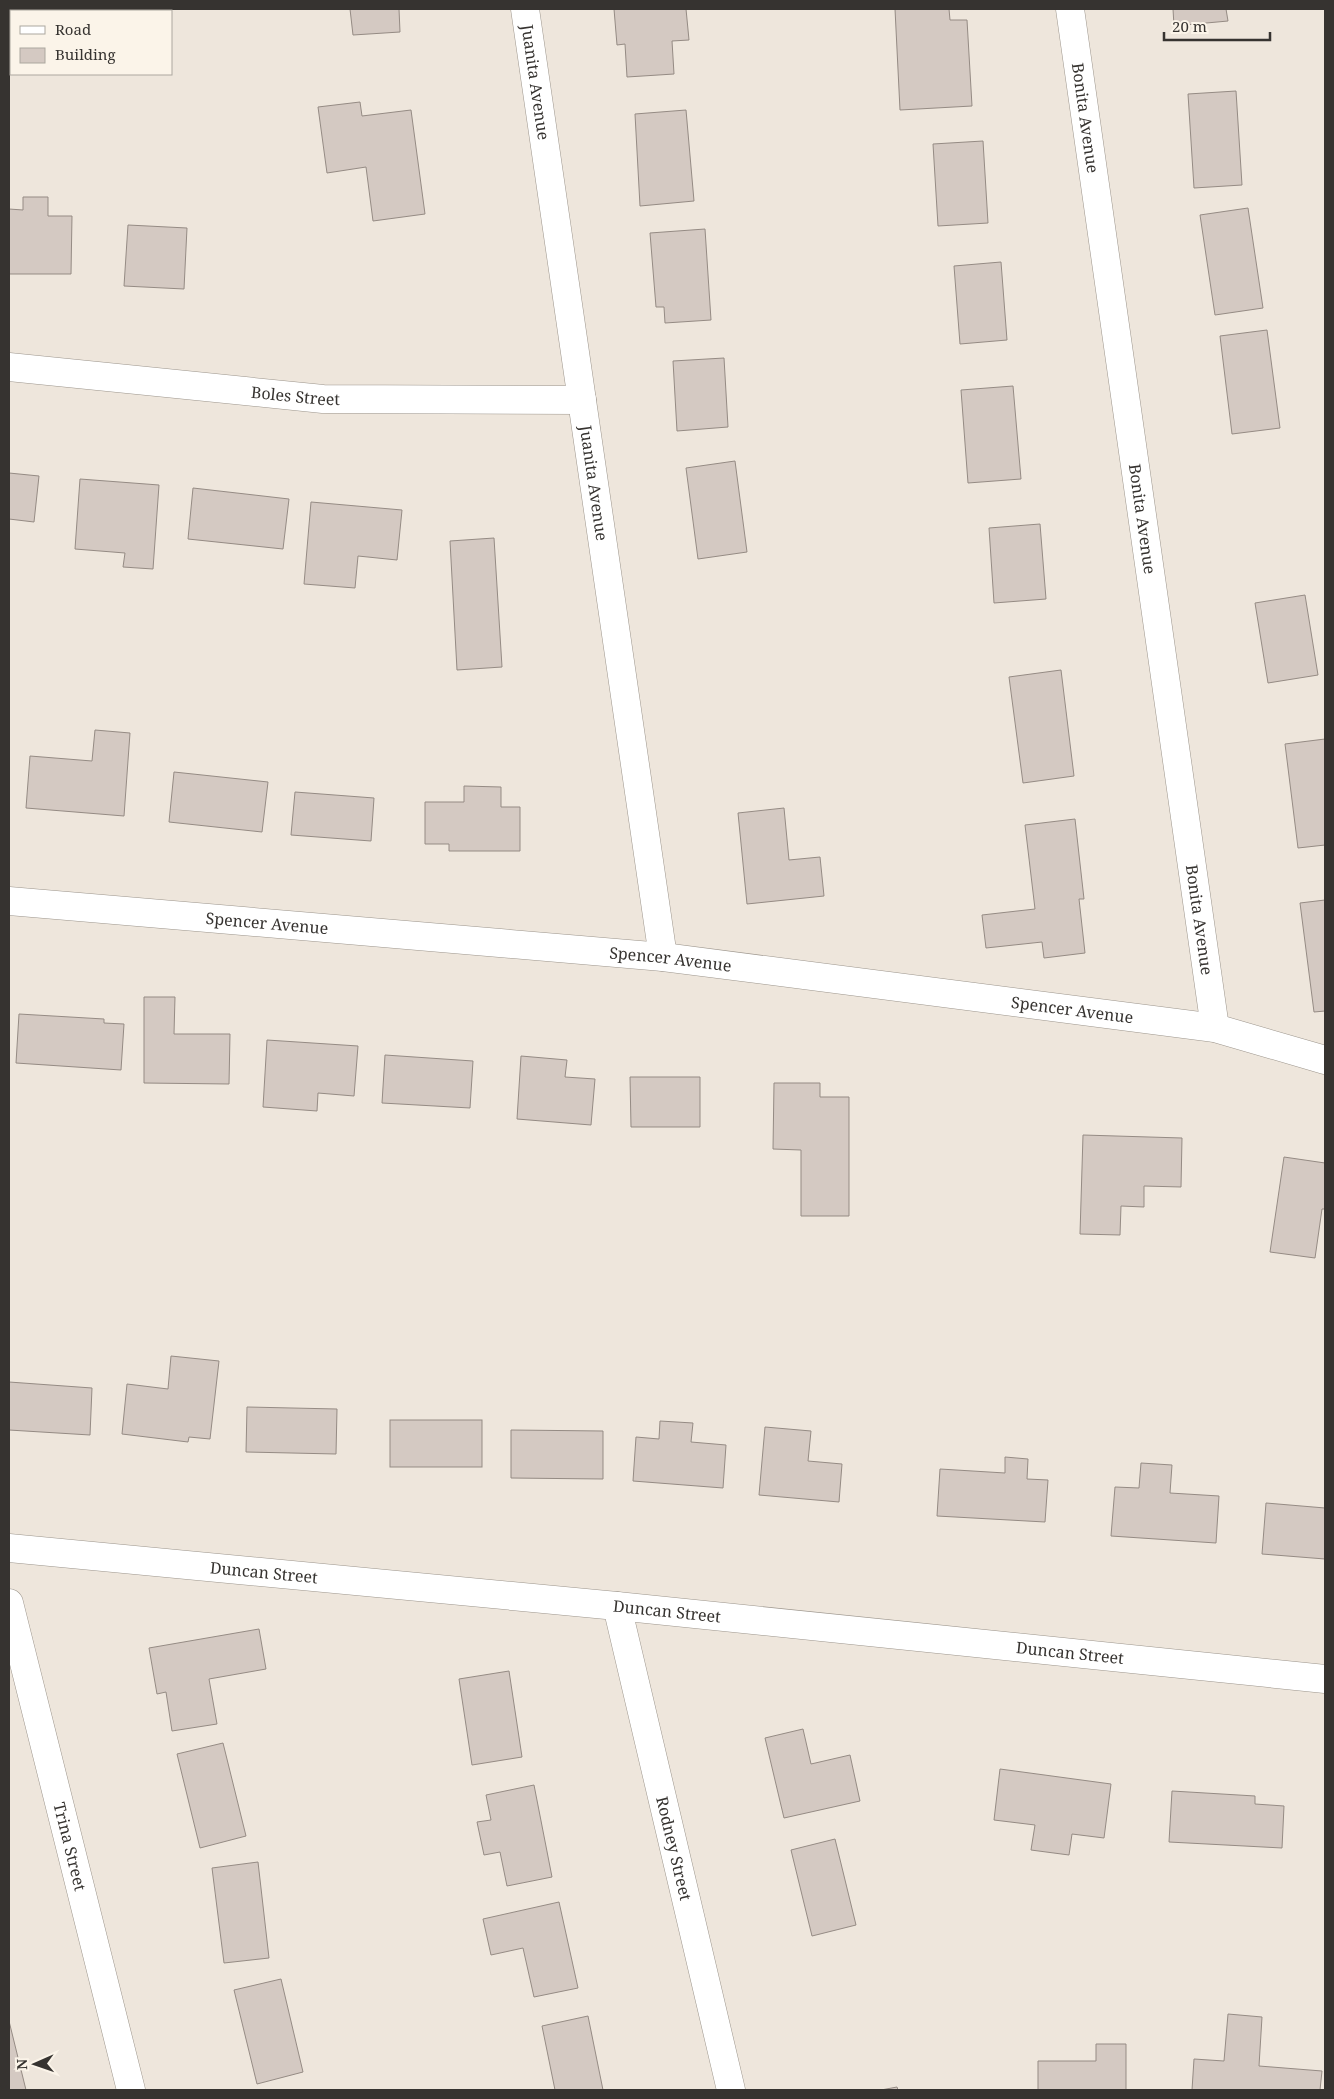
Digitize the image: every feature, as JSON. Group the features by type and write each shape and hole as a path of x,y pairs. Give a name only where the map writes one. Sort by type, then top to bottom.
{"street":[{"name":"Juanita Avenue","path":"525,9 663,957"},
{"name":"Bonita Avenue","path":"1070,9 1215,1028"},
{"name":"Boles Street","path":"9,366 323,399 582,400"},
{"name":"Spencer Avenue","path":"9,901 663,957 1215,1028 1325,1060"},
{"name":"Duncan Street","path":"9,1548 617,1606 1325,1679"},
{"name":"Trina Street","path":"9,1603 131,2090"},
{"name":"Rodney Street","path":"617,1606 731,2090"}],"building":[{"path":"350,9 399,9 400,32 353,35"},
{"path":"614,9 686,9 689,40 672,41 674,74 627,77 625,44 617,45"},
{"path":"895,9 949,9 950,20 967,20 972,106 900,110"},
{"path":"1173,9 1226,9 1228,21 1174,26"},
{"path":"1236,91 1242,185 1194,188 1188,94"},
{"path":"360,102 362,116 411,110 425,214 373,221 366,167 327,173 318,107"},
{"path":"686,110 694,201 640,206 635,114"},
{"path":"983,141 988,223 938,226 933,144"},
{"path":"23,197 48,197 48,216 72,216 71,274 9,274 9,209 23,210"},
{"path":"1248,208 1263,308 1215,315 1200,215"},
{"path":"128,225 187,228 184,289 124,286"},
{"path":"705,229 711,320 665,323 664,307 656,307 650,233"},
{"path":"1001,262 1007,340 960,344 954,266"},
{"path":"1267,330 1280,428 1232,434 1220,336"},
{"path":"724,358 728,427 677,431 673,361"},
{"path":"1013,386 1021,479 968,483 961,390"},
{"path":"735,461 747,552 698,559 686,468"},
{"path":"9,473 39,476 34,522 9,519"},
{"path":"80,479 159,485 153,569 123,567 125,553 75,549"},
{"path":"193,488 289,499 283,549 188,539"},
{"path":"311,502 402,510 397,560 358,556 355,588 304,584"},
{"path":"1040,524 1046,599 994,603 989,528"},
{"path":"494,538 502,667 457,670 450,541"},
{"path":"1305,595 1318,675 1268,683 1255,603"},
{"path":"1061,670 1074,776 1023,783 1009,677"},
{"path":"95,730 130,733 124,816 26,808 30,756 92,761"},
{"path":"1325,739 1325,845 1298,848 1285,744"},
{"path":"174,772 268,782 262,832 169,822"},
{"path":"464,786 501,787 501,807 520,807 520,851 449,851 449,844 425,844 425,802 464,802"},
{"path":"295,792 374,798 371,841 291,835"},
{"path":"784,808 789,860 820,857 824,896 747,904 738,813"},
{"path":"1075,819 1084,899 1079,899 1085,953 1044,958 1042,942 986,948 982,915 1035,909 1025,825"},
{"path":"1325,900 1325,1011 1314,1012 1300,903"},
{"path":"144,997 175,997 174,1034 230,1034 229,1084 144,1083"},
{"path":"19,1014 104,1019 104,1023 124,1024 121,1070 16,1063"},
{"path":"267,1040 358,1046 354,1096 318,1093 317,1111 263,1107"},
{"path":"385,1055 473,1061 470,1108 382,1103"},
{"path":"521,1056 567,1060 565,1077 595,1079 591,1125 517,1119"},
{"path":"630,1077 700,1077 700,1127 631,1127"},
{"path":"774,1083 820,1083 820,1097 849,1097 849,1216 801,1216 801,1150 773,1149"},
{"path":"1083,1135 1182,1138 1181,1187 1144,1186 1144,1207 1121,1206 1120,1235 1080,1234"},
{"path":"1284,1157 1325,1163 1325,1209 1322,1209 1315,1258 1270,1252"},
{"path":"171,1356 219,1361 210,1439 189,1437 188,1442 122,1434 127,1384 168,1389"},
{"path":"9,1382 92,1388 90,1435 9,1430"},
{"path":"247,1407 337,1409 336,1454 246,1452"},
{"path":"390,1420 482,1420 482,1467 390,1467"},
{"path":"660,1421 693,1423 691,1442 726,1445 723,1488 633,1481 636,1437 659,1439"},
{"path":"765,1427 811,1431 808,1461 842,1464 839,1502 759,1495"},
{"path":"511,1430 603,1431 603,1479 511,1478"},
{"path":"1005,1457 1028,1459 1027,1479 1048,1480 1045,1522 937,1516 940,1469 1005,1473"},
{"path":"1141,1463 1172,1465 1170,1493 1219,1496 1216,1543 1111,1536 1115,1487 1139,1488"},
{"path":"1266,1503 1325,1508 1325,1559 1262,1554"},
{"path":"259,1629 266,1669 209,1679 217,1724 172,1731 166,1692 157,1694 149,1648"},
{"path":"509,1671 522,1757 472,1765 459,1679"},
{"path":"803,1729 811,1764 850,1755 860,1801 784,1818 765,1738"},
{"path":"223,1743 246,1836 200,1848 177,1754"},
{"path":"1000,1769 1111,1784 1104,1838 1072,1834 1069,1855 1031,1850 1035,1825 994,1820"},
{"path":"534,1785 552,1877 507,1886 500,1852 484,1855 477,1822 491,1820 486,1795"},
{"path":"1172,1791 1255,1796 1255,1804 1284,1806 1282,1848 1169,1842"},
{"path":"835,1839 856,1925 812,1936 791,1850"},
{"path":"258,1862 269,1958 224,1963 212,1868"},
{"path":"559,1902 578,1988 534,1997 523,1948 491,1955 483,1919"},
{"path":"281,1979 303,2072 257,2084 234,1990"},
{"path":"1228,2014 1262,2017 1259,2066 1322,2071 1320,2090 1192,2090 1194,2059 1224,2061"},
{"path":"588,2016 603,2090 555,2090 542,2026"},
{"path":"9,2021 26,2090 9,2090"},
{"path":"1096,2044 1126,2044 1126,2090 1038,2090 1038,2061 1096,2061"},
{"path":"897,2087 898,2090 881,2090"}]}
